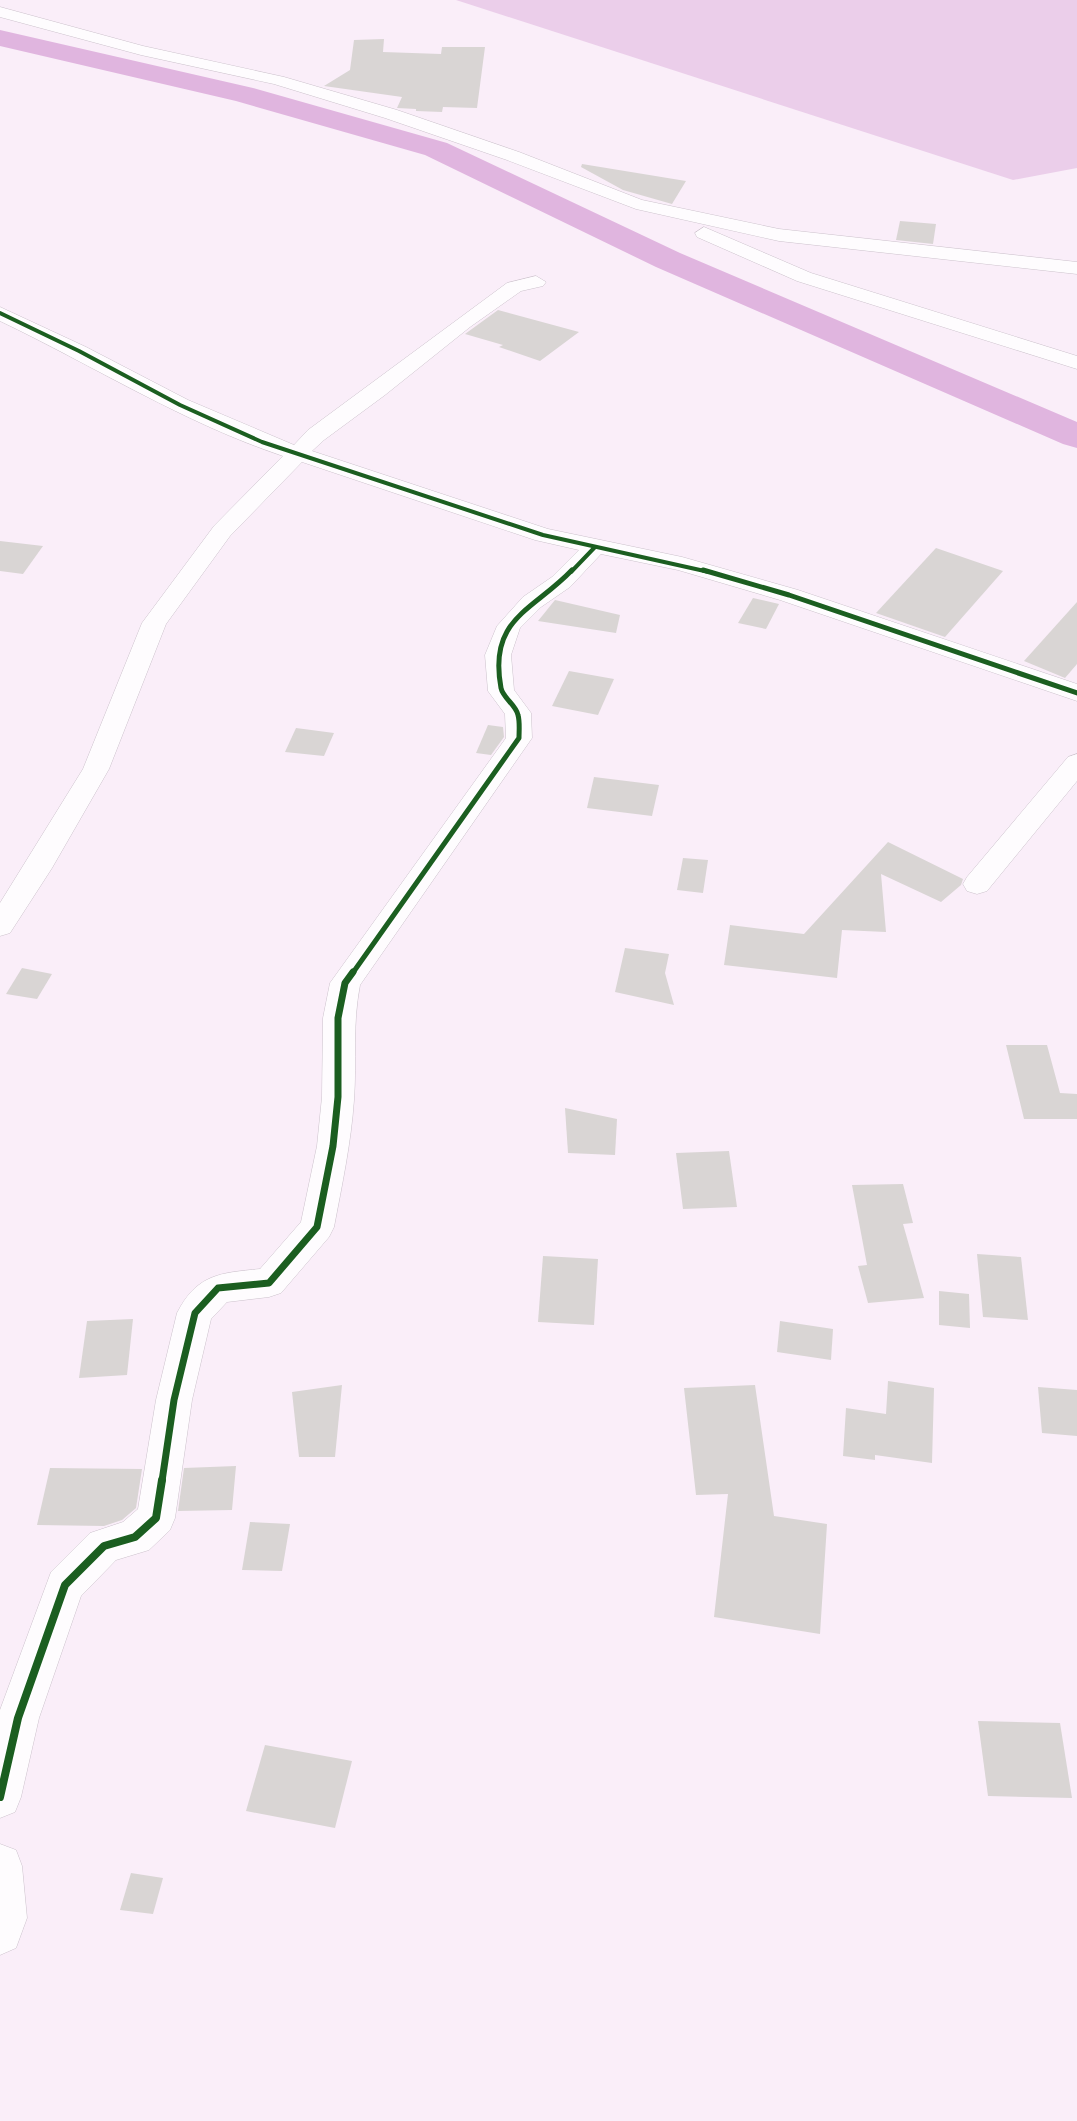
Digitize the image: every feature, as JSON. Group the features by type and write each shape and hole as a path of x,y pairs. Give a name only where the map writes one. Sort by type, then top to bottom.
{"street":[{"path":"0,12 141,50 278,80 391,114 513,156 636,204 804,277 1077,363"},
{"path":"636,204 779,235 1077,267"},
{"path":"0,926 38,868 96,769 153,623 222,531 316,435 378,391 463,323 514,287 536,282"},
{"path":"0,313 79,351 180,405 262,442 543,535 682,564 789,595 1077,693"},
{"path":"0,1797 18,1718 65,1585 104,1546 135,1537 156,1518 174,1400 195,1313 218,1288 269,1283 317,1227 333,1146 338,1096 338,1018 345,982 519,738 518,713 501,691 498,655 509,626 532,602 561,582 595,547"},
{"path":"977,884 1077,763"},
{"path":"0,1866 5,1918 0,1932"}],"shaded area":[{"path":"456,0 1077,0 1077,168 1013,180"}],"building":[{"path":"384,39 383,52 441,54 442,47 485,47 477,108 443,107 442,112 416,111 416,109 397,108 402,97 324,86 350,70 354,40"},
{"path":"582,164 686,181 672,204 623,190 581,167"},
{"path":"900,221 936,224 933,244 896,240"},
{"path":"498,310 579,332 540,361 499,347 503,345 465,334"},
{"path":"0,541 43,546 23,574 0,571"},
{"path":"936,548 1003,571 945,637 876,613"},
{"path":"753,598 779,604 766,629 738,623"},
{"path":"555,600 620,615 616,633 538,621"},
{"path":"1077,602 1077,664 1065,678 1024,661"},
{"path":"569,671 614,679 598,715 552,706"},
{"path":"488,725 503,727 504,737 491,755 476,753"},
{"path":"296,728 334,733 324,756 285,752"},
{"path":"594,777 659,785 652,816 587,808"},
{"path":"888,842 963,879 961,885 941,902 881,874 886,932 842,930 837,978 724,965 730,925 804,934"},
{"path":"683,858 708,860 703,893 677,890"},
{"path":"625,948 669,954 665,973 674,1005 615,992"},
{"path":"22,968 52,974 37,999 6,994"},
{"path":"1006,1045 1047,1045 1060,1093 1077,1094 1077,1119 1024,1119"},
{"path":"565,1108 617,1119 615,1155 568,1153"},
{"path":"729,1151 737,1207 683,1209 676,1153"},
{"path":"903,1184 913,1223 903,1224 924,1298 868,1303 858,1266 867,1265 852,1185"},
{"path":"977,1254 1021,1257 1028,1320 983,1317"},
{"path":"543,1256 598,1259 594,1325 538,1322"},
{"path":"939,1291 969,1294 970,1328 939,1325"},
{"path":"133,1319 127,1375 79,1378 87,1321"},
{"path":"780,1321 833,1329 831,1360 777,1352"},
{"path":"888,1381 934,1388 932,1463 875,1455 875,1460 843,1456 846,1408 886,1414"},
{"path":"342,1385 335,1457 299,1457 292,1392"},
{"path":"755,1385 774,1516 827,1524 820,1634 714,1617 728,1494 696,1495 684,1388"},
{"path":"1038,1387 1077,1390 1077,1436 1042,1433"},
{"path":"236,1466 232,1510 178,1511 184,1468"},
{"path":"50,1468 142,1469 136,1508 122,1520 104,1526 37,1525"},
{"path":"250,1522 290,1524 282,1571 242,1570"},
{"path":"978,1721 1060,1723 1072,1798 988,1796"},
{"path":"265,1745 352,1761 335,1828 246,1811"},
{"path":"131,1873 163,1878 153,1914 120,1910"}],"waterway":[{"path":"0,38 243,94 436,149 668,260 1077,436"}],"cycle path":[{"path":"0,313 79,351 180,405 262,442 543,535 682,564 789,595 1077,693"},
{"path":"0,1797 18,1718 65,1585 104,1546 135,1537 156,1518 174,1400 195,1313 218,1288 269,1283 317,1227 333,1146 338,1097 338,1018 345,983 519,738 518,713 501,691 498,655 509,626 532,602 561,582 595,547"}]}
